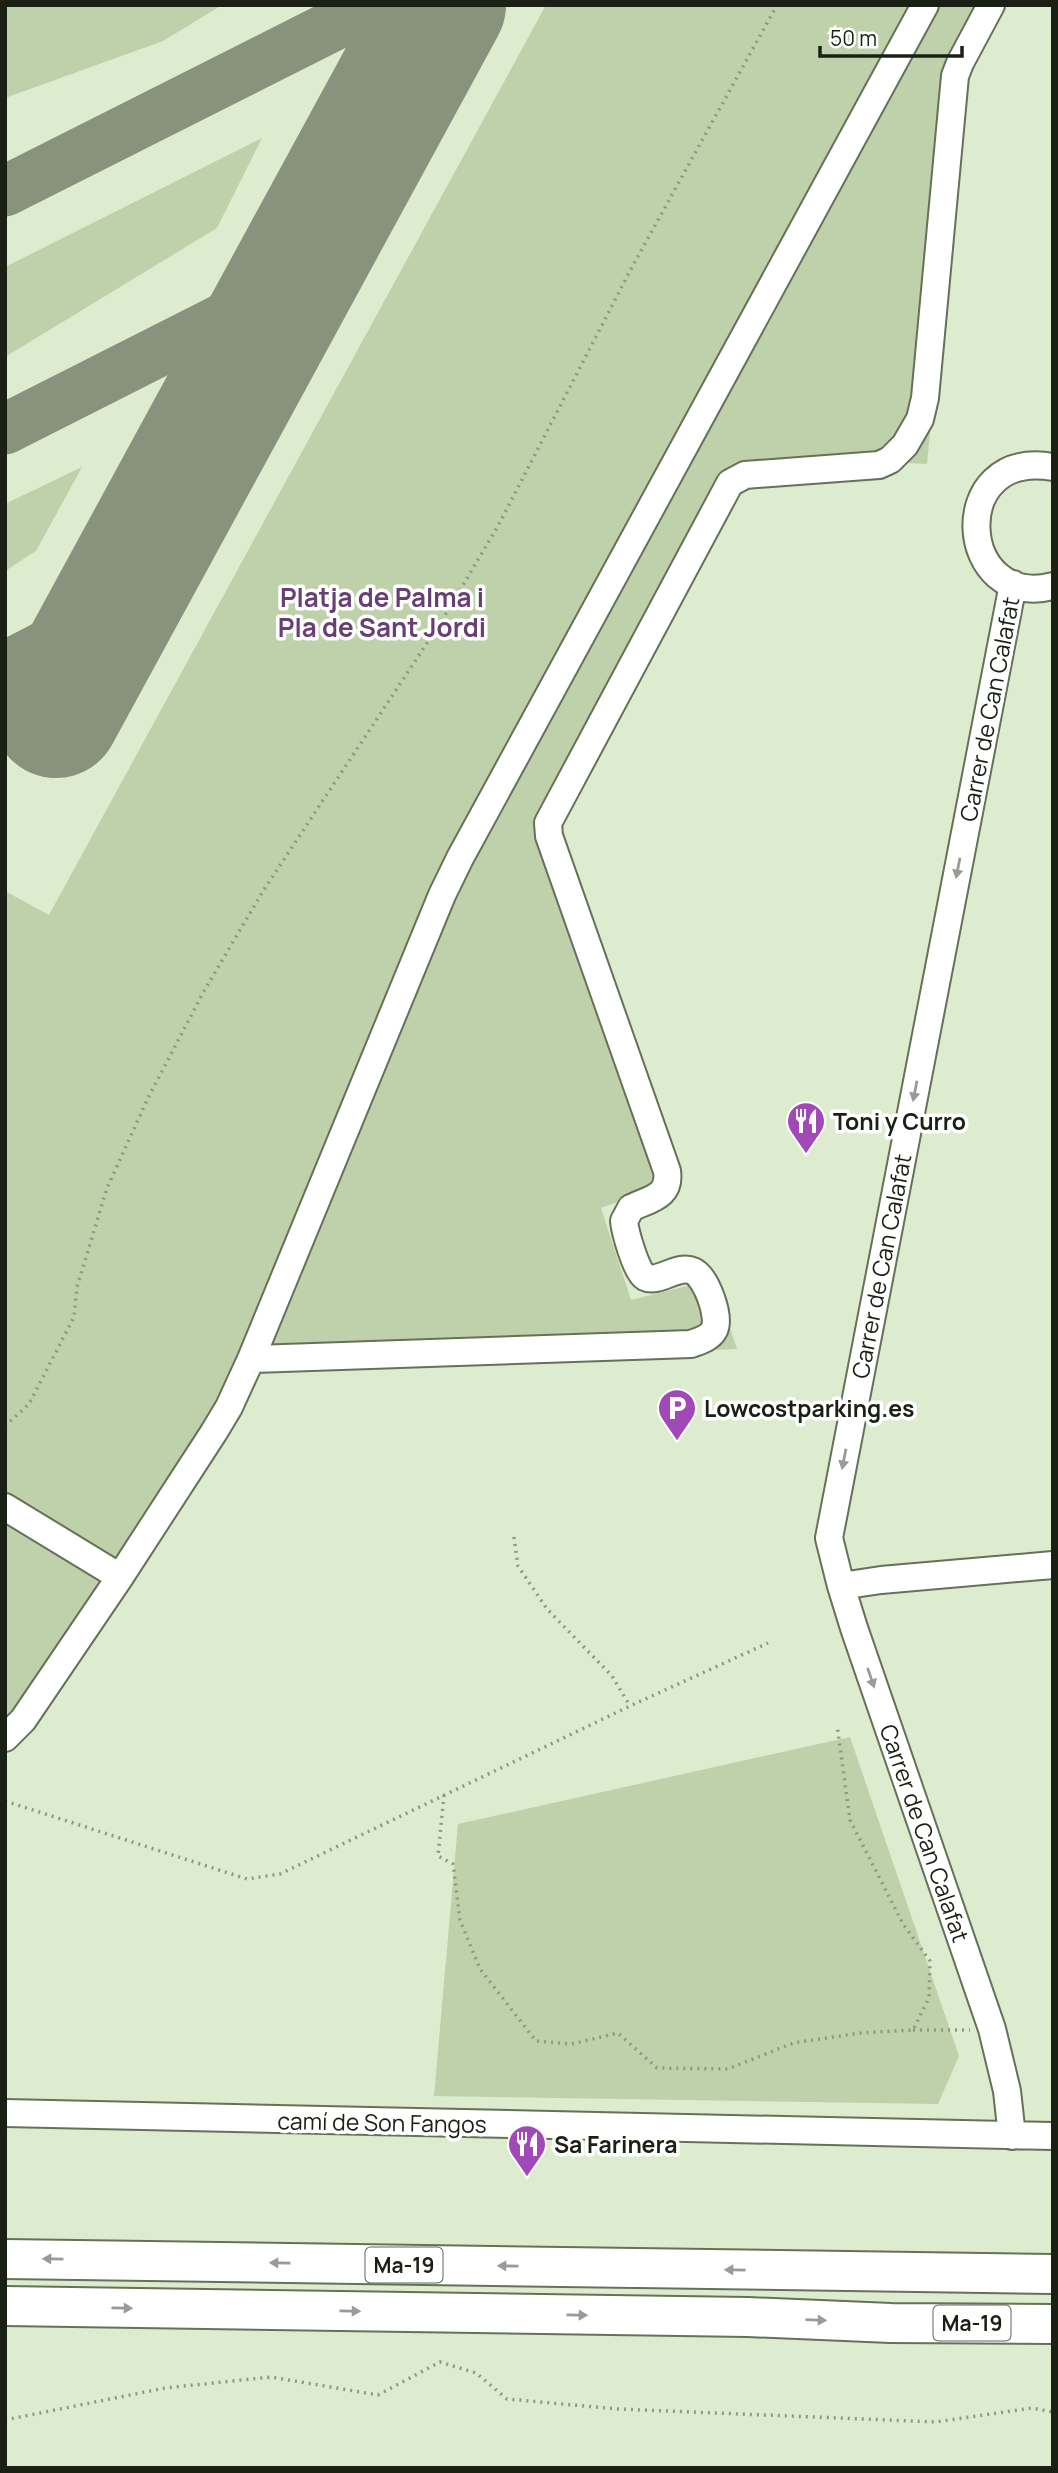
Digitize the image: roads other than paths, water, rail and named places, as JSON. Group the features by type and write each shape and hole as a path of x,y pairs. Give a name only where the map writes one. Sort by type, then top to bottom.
{"highway":[{"path":"913,2271 988,2256 1053,2256"},
{"name":"Ma-19","path":"5,2259 1053,2274"},
{"name":"Ma-19","path":"5,2306 1053,2324"},
{"path":"891,2323 953,2339 1053,2346"}],"street":[{"path":"5,1738 23,1720 120,1577 229,1407 442,895 460,858 925,5"},
{"path":"251,1359 691,1343 714,1330 717,1321 715,1313 704,1282 697,1273 680,1270 650,1278 638,1270 624,1221 631,1208 653,1200 663,1192 667,1171 549,836 548,823 730,483 745,475 878,466 898,454 916,427 925,398 955,76 991,5"},
{"path":"1053,467 1037,464 1016,468 998,478 984,495 976,514 975,536 982,556 995,573 1013,584 1031,589 1053,586"},
{"name":"Carrer de Can Calafat","path":"1012,2136 1007,2091 992,2029 841,1586 829,1538 1013,584"},
{"path":"5,1507 120,1577"},
{"path":"841,1586 1053,1565"},
{"name":"camí de Son Fangos","path":"5,2113 1053,2136"}],"place":[{"name":"Toni y Curro","path":"806,1155"},
{"name":"Lowcostparking.es","path":"677,1442"},
{"name":"Sa Farinera","path":"527,2178"}],"district":[{"name":"Platja de Palma i Pla de Sant Jordi","path":"382,612"}]}
